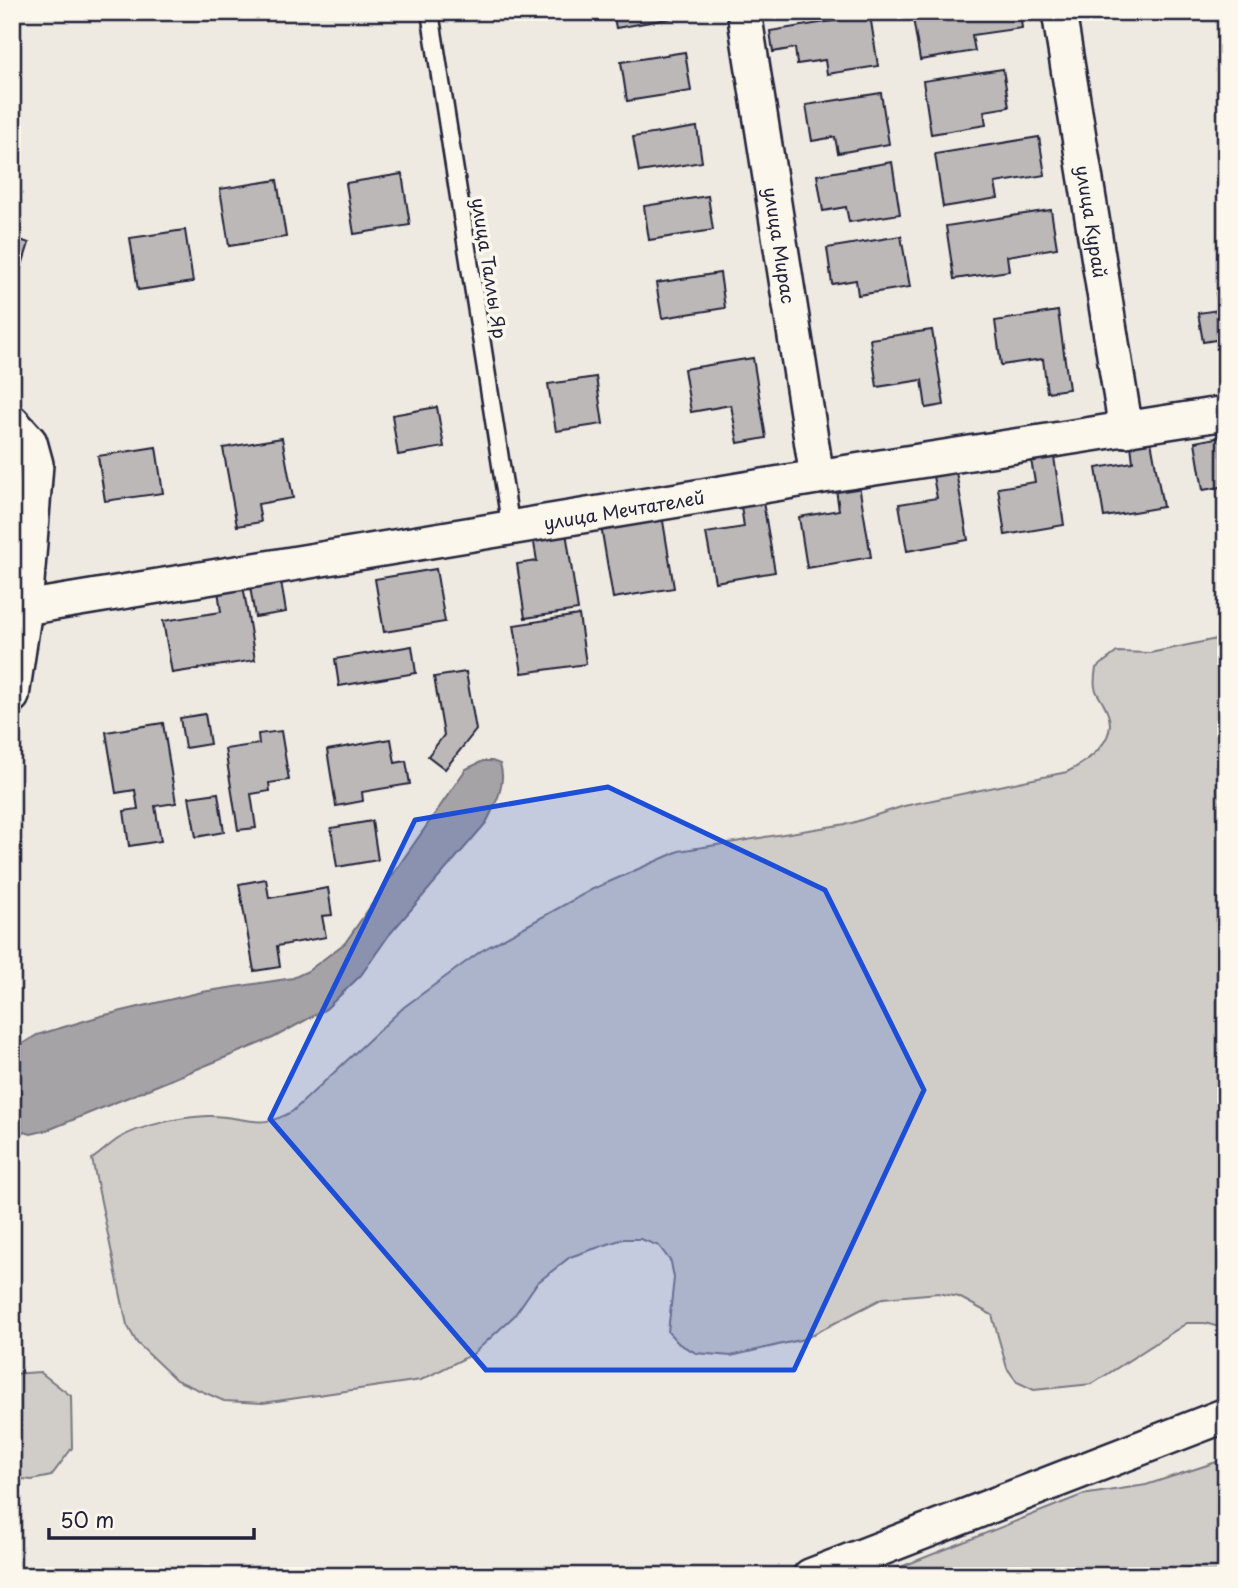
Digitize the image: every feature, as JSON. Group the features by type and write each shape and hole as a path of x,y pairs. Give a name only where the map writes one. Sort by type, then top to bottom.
{"street":[{"name":"улица Мирас","path":"744,12 817,477"},
{"name":"улица Курай","path":"1059,12 1126,430"},
{"name":"улица Мечтателей","path":"25,608 817,477 1226,413"},
{"path":"12,422 30,442 36,464 25,608 12,696"},
{"path":"810,1576 1226,1415"}],"lane":[{"name":"улица Таллы Яр","path":"430,12 511,529"}],"highlighted area":[{"path":"608,787 825,890 924,1090 794,1370 486,1370 270,1119 415,820"}],"shaded area":[{"path":"1226,637 1226,1329 1205,1323 1187,1323 1092,1384 1034,1390 1017,1382 1007,1368 992,1315 959,1297 938,1293 883,1298 804,1339 731,1356 696,1353 679,1344 668,1332 674,1278 671,1262 659,1246 641,1239 623,1239 570,1257 537,1283 514,1316 473,1354 421,1380 263,1403 224,1401 176,1380 137,1343 127,1325 92,1159 118,1139 149,1126 186,1118 221,1116 260,1122 293,1111 404,1007 481,951 593,889 679,851 852,823 904,806 1067,772 1099,749 1109,733 1108,714 1095,689 1096,668 1117,652 1150,653"},
{"path":"483,761 500,764 502,772 499,794 486,823 389,935 361,975 326,1009 273,1038 48,1130 31,1134 13,1129 12,1055 22,1044 37,1035 101,1016 202,992 293,978 308,971 345,943 466,769"},
{"path":"40,1372 71,1396 72,1448 51,1476 32,1480 12,1478 12,1374"},
{"path":"1226,1459 1226,1576 878,1576 1082,1495 1146,1485"}],"building":[{"path":"613,12 679,12 679,17 616,28"},
{"path":"912,12 1020,12 1022,28 972,35 975,51 920,60"},
{"path":"870,15 878,66 827,74 825,60 797,64 795,48 773,52 770,31"},
{"path":"685,52 691,91 627,101 621,62"},
{"path":"1003,69 1009,107 984,111 986,125 931,134 923,81"},
{"path":"881,93 889,144 838,153 835,137 812,141 806,105"},
{"path":"697,127 702,162 639,172 633,137"},
{"path":"1039,137 1045,175 995,183 998,198 943,207 935,154"},
{"path":"892,162 900,214 849,222 846,207 823,211 817,175"},
{"path":"402,174 410,225 354,234 346,183"},
{"path":"277,180 286,237 229,246 220,189"},
{"path":"708,196 713,230 649,240 644,206"},
{"path":"1051,210 1057,248 1007,256 1009,271 954,279 946,226"},
{"path":"185,230 193,282 138,290 130,238"},
{"path":"901,236 910,287 858,295 856,280 832,284 827,248"},
{"path":"12,237 29,243 15,288 12,287"},
{"path":"720,273 725,308 662,318 656,283"},
{"path":"1226,291 1226,360 1222,339 1203,342 1198,313 1219,310 1216,293"},
{"path":"1058,311 1069,389 1047,392 1043,359 1001,365 995,321"},
{"path":"932,330 944,405 926,408 922,380 877,387 870,339"},
{"path":"753,358 766,438 738,443 731,405 691,412 684,369"},
{"path":"596,377 603,424 556,431 548,384"},
{"path":"437,407 444,447 398,455 392,415"},
{"path":"1226,436 1226,486 1203,490 1195,442"},
{"path":"282,438 293,498 258,504 261,522 237,526 223,448"},
{"path":"1151,441 1163,507 1104,517 1096,468 1133,462 1131,445"},
{"path":"156,447 163,493 105,501 98,456"},
{"path":"1054,457 1064,525 1005,535 998,488 1035,482 1031,460"},
{"path":"956,472 968,540 907,551 899,504 937,498 933,476"},
{"path":"859,485 871,557 807,568 799,517 839,510 836,489"},
{"path":"763,502 775,572 715,582 706,533 744,527 741,506"},
{"path":"662,515 674,588 613,598 601,526"},
{"path":"566,532 578,610 525,618 517,564 537,561 533,537"},
{"path":"436,569 445,622 384,632 375,579"},
{"path":"280,575 286,612 255,617 249,580"},
{"path":"243,585 255,660 172,673 163,621 221,612 218,590"},
{"path":"579,615 586,664 522,673 514,625"},
{"path":"412,646 416,673 339,686 335,659"},
{"path":"466,672 476,730 445,769 428,756 444,735 434,677"},
{"path":"205,714 210,744 185,748 180,718"},
{"path":"163,723 176,803 155,806 161,841 129,846 124,811 138,809 135,790 116,793 106,732"},
{"path":"281,731 289,780 269,783 270,791 251,794 256,828 238,830 225,749 259,744 258,734"},
{"path":"391,739 395,763 406,761 410,784 362,792 363,801 336,806 327,750"},
{"path":"218,793 224,832 196,837 189,797"},
{"path":"372,821 378,860 337,867 331,828"},
{"path":"266,879 269,898 328,888 332,915 322,916 326,937 277,946 280,967 254,971 239,884"}]}
